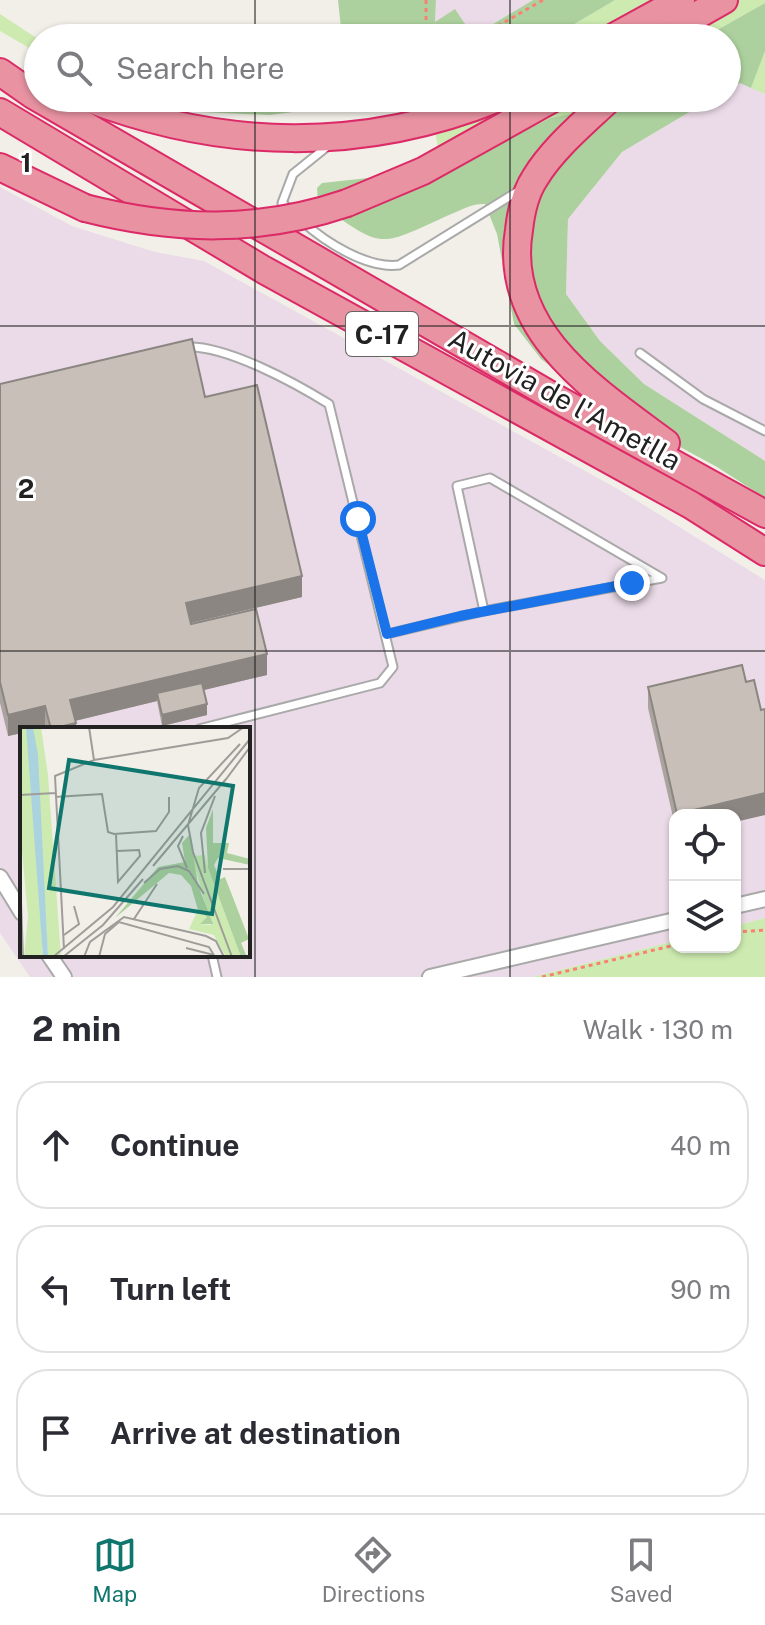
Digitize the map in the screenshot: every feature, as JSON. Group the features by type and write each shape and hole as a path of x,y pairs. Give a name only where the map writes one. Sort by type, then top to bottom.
{"highway":[{"path":"637,24 681,0"},
{"path":"682,24 724,0"},
{"path":"706,24 739,0"},
{"path":"0,61 24,71"},
{"name":"Autovia de l'Ametlla","path":"0,72 24,88"},
{"name":"Autovia de l'Ametlla","path":"0,112 264,270 678,498 765,552"},
{"name":"Autovia de l'Ametlla","path":"62,112 518,376 765,514"},
{"path":"126,112 148,120 226,136 337,139 418,125 457,112"},
{"path":"0,167 85,208 176,226 235,227 288,220 347,203 423,171 529,112"},
{"path":"595,112 535,178 522,208 516,243 519,281 539,327 581,377 733,494"}],"street":[{"path":"0,877 20,910"},
{"path":"741,905 765,899"},
{"path":"430,977 669,921"},
{"path":"50,957 64,977"}],"lane":[{"path":"337,139 293,174 282,203 322,239 385,266 399,265 535,178"},
{"path":"181,347 209,346 296,384 329,404 393,667 380,683 207,727"},
{"path":"640,353 703,399 765,431"},
{"path":"387,634 484,611 662,578 490,478 457,486 484,611"},
{"path":"212,957 217,977"}],"path":[{"path":"426,0 426,24"},
{"path":"501,24 543,0"},
{"path":"741,932 765,930"},
{"path":"542,977 669,946"}],"shaded area":[{"path":"436,0 533,0 493,24 435,22"},
{"path":"741,82 765,94 765,461 644,384 600,341 566,294 568,219 622,152 689,112 741,112"},
{"path":"0,187 72,226 155,252 204,261 618,489 765,580 765,918 741,924 741,809 669,809 669,943 533,977 30,977 0,933"}],"green space":[{"path":"338,0 436,0 435,22 455,9 465,24 341,24"},
{"path":"533,0 615,0 575,24 493,24"},
{"path":"615,0 765,0 765,3 728,24 575,24"},
{"path":"765,3 765,51 751,88 741,83 741,24 728,24"},
{"path":"0,14 24,30 24,45 0,31"},
{"path":"765,51 765,94 751,88"},
{"path":"202,112 293,112 270,115"},
{"path":"432,112 585,112 442,170"},
{"path":"582,112 689,112 622,152 568,219 566,294 600,341 644,384 765,461 765,498 717,467 599,403 541,359 514,324 497,234 485,204 467,207 407,234 381,239 356,229 318,203 317,188 322,183 442,170 551,118"},
{"path":"765,918 765,977 533,977 669,943 669,953 741,953 741,924"}],"building":[{"path":"192,339 205,397 257,385 302,576 186,603 191,624 256,609 267,654 70,700 76,723 59,727 50,727 45,706 8,715 0,682 0,384"},
{"path":"742,665 746,682 754,680 761,710 765,709 765,793 698,809 676,809 648,687"},
{"path":"202,683 207,704 162,715 157,693"}],"route":[{"path":"358,519 387,634 460,616 632,583"}]}
